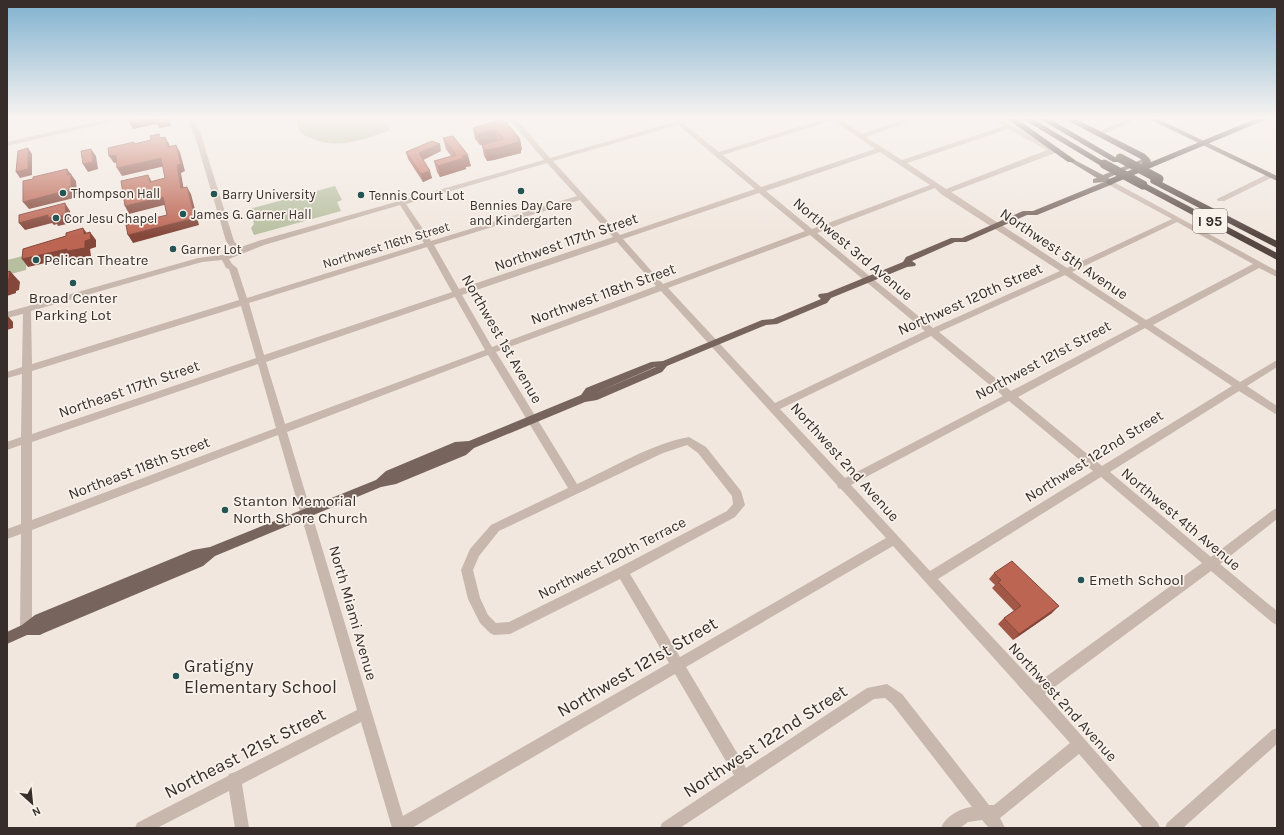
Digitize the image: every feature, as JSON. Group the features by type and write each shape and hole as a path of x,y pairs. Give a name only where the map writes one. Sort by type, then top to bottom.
{"highway":[{"path":"1106,158 1277,252"},
{"name":"I 95","path":"1106,158 1151,182 1277,257"},
{"path":"1107,158 1112,161"},
{"name":"I 95","path":"1108,158 1112,161"},
{"path":"1135,158 1145,164"},
{"path":"1106,180 1159,158"},
{"path":"1151,182 1277,245"},
{"name":"I 95","path":"1151,182 1277,240"}],"main road":[{"path":"1238,158 1275,176"},
{"path":"1071,160 1106,180"},
{"path":"7,638 26,630 40,629 199,562 211,552 380,483 392,482 462,452 470,445 531,419 584,398 594,397 659,370 664,364 765,322 774,322 824,301 828,296 867,279 906,264 914,264 960,244 963,240 1026,213 1034,214 1106,180"}],"street":[{"name":"North Miami Avenue","path":"202,158 224,241 223,251 230,266 233,268 244,302 399,827"},
{"name":"Northwest 2nd Avenue","path":"545,158 774,408 842,485 1035,693 1153,828"},
{"path":"7,315 201,260 223,251 261,243 558,158"},
{"name":"Northwest 3rd Avenue","path":"721,158 1010,396"},
{"name":"Northwest 117th Street","path":"261,360 857,158"},
{"name":"Northwest 5th Avenue","path":"893,158 1277,411"},
{"path":"902,163 915,158"},
{"path":"944,192 1034,158"},
{"path":"1067,158 1071,160"},
{"path":"1221,199 1275,176"},
{"path":"1106,180 1277,274"},
{"name":"Northwest 118th Street","path":"282,429 935,186"},
{"name":"Northwest 116th Street","path":"7,375 580,197"},
{"name":"North Miami Avenue","path":"214,199 230,241 236,249"},
{"name":"Northwest 1st Avenue","path":"402,203 429,244 490,351 575,491"},
{"name":"Northwest 120th Street","path":"774,408 931,332 1178,219"},
{"path":"233,268 236,249"},
{"name":"Northwest 121st Street","path":"842,485 1260,264"},
{"path":"26,630 28,439 27,309"},
{"name":"Northeast 117th Street","path":"7,446 261,360"},
{"name":"Northwest 122nd Street","path":"928,578 1277,363"},
{"name":"Northwest 4th Avenue","path":"1010,396 1277,619"},
{"name":"Northeast 118th Street","path":"7,534 282,429"},
{"name":"Northwest 120th Terrace","path":"689,441 702,450 737,494 739,505 731,514 622,572 510,628 494,629 484,619 474,599 467,570 474,553 495,528 575,491 660,450 678,443 689,441"},
{"path":"1035,693 1211,564 1277,513"},
{"name":"Northwest 121st Street","path":"399,827 893,540"},
{"path":"622,572 678,664 744,778"},
{"name":"Northwest 122nd Street","path":"667,828 872,693 887,691 898,699 928,740 986,812"},
{"name":"Northeast 121st Street","path":"142,828 365,713"},
{"path":"1172,828 1277,735"},
{"path":"948,828 965,816 986,812 997,812 1080,744"},
{"path":"234,780 242,828"},
{"path":"986,812 998,828"}],"green space":[{"path":"335,186 342,200 337,202 341,211 254,235 251,228 254,224 249,209"},
{"path":"27,255 26,270 7,275 7,260"}],"building":[{"path":"17,158 28,158 28,169 16,172"},
{"path":"82,158 92,158 93,162 83,164"},
{"path":"116,158 179,158 181,164 177,165 181,188 187,187 195,218 128,235 126,225 167,215 163,197 125,206 121,181 148,175 150,182 165,178 161,158 117,168"},
{"path":"410,158 422,158 430,171 421,174"},
{"path":"445,158 464,158 438,166 434,161"},
{"path":"67,169 67,175 71,174 71,186 69,187 69,190 23,202 23,181 33,179 33,177"},
{"path":"65,203 66,215 48,218 48,215 19,223 19,215"},
{"path":"83,228 84,234 90,232 91,239 85,241 85,248 67,251 67,249 22,259 23,249 66,236 66,233"},
{"path":"10,271 9,279 7,280 7,272"},
{"path":"1012,561 1059,606 1019,634 1004,618 1021,606 998,582 1001,580 994,573"}],"place":[{"name":"Bennies Day Care and Kindergarten","path":"521,191"},
{"name":"Thompson Hall","path":"63,193"},
{"name":"Barry University","path":"214,194"},
{"name":"Tennis Court Lot","path":"361,195"},
{"name":"James G. Garner Hall","path":"183,214"},
{"name":"Cor Jesu Chapel","path":"56,218"},
{"name":"Garner Lot","path":"173,249"},
{"name":"Pelican Theatre","path":"36,260"},
{"name":"Broad Center Parking Lot","path":"73,283"},
{"name":"Stanton Memorial North Shore Church","path":"225,510"},
{"name":"Emeth School","path":"1081,580"},
{"name":"Gratigny Elementary School","path":"176,676"}]}
